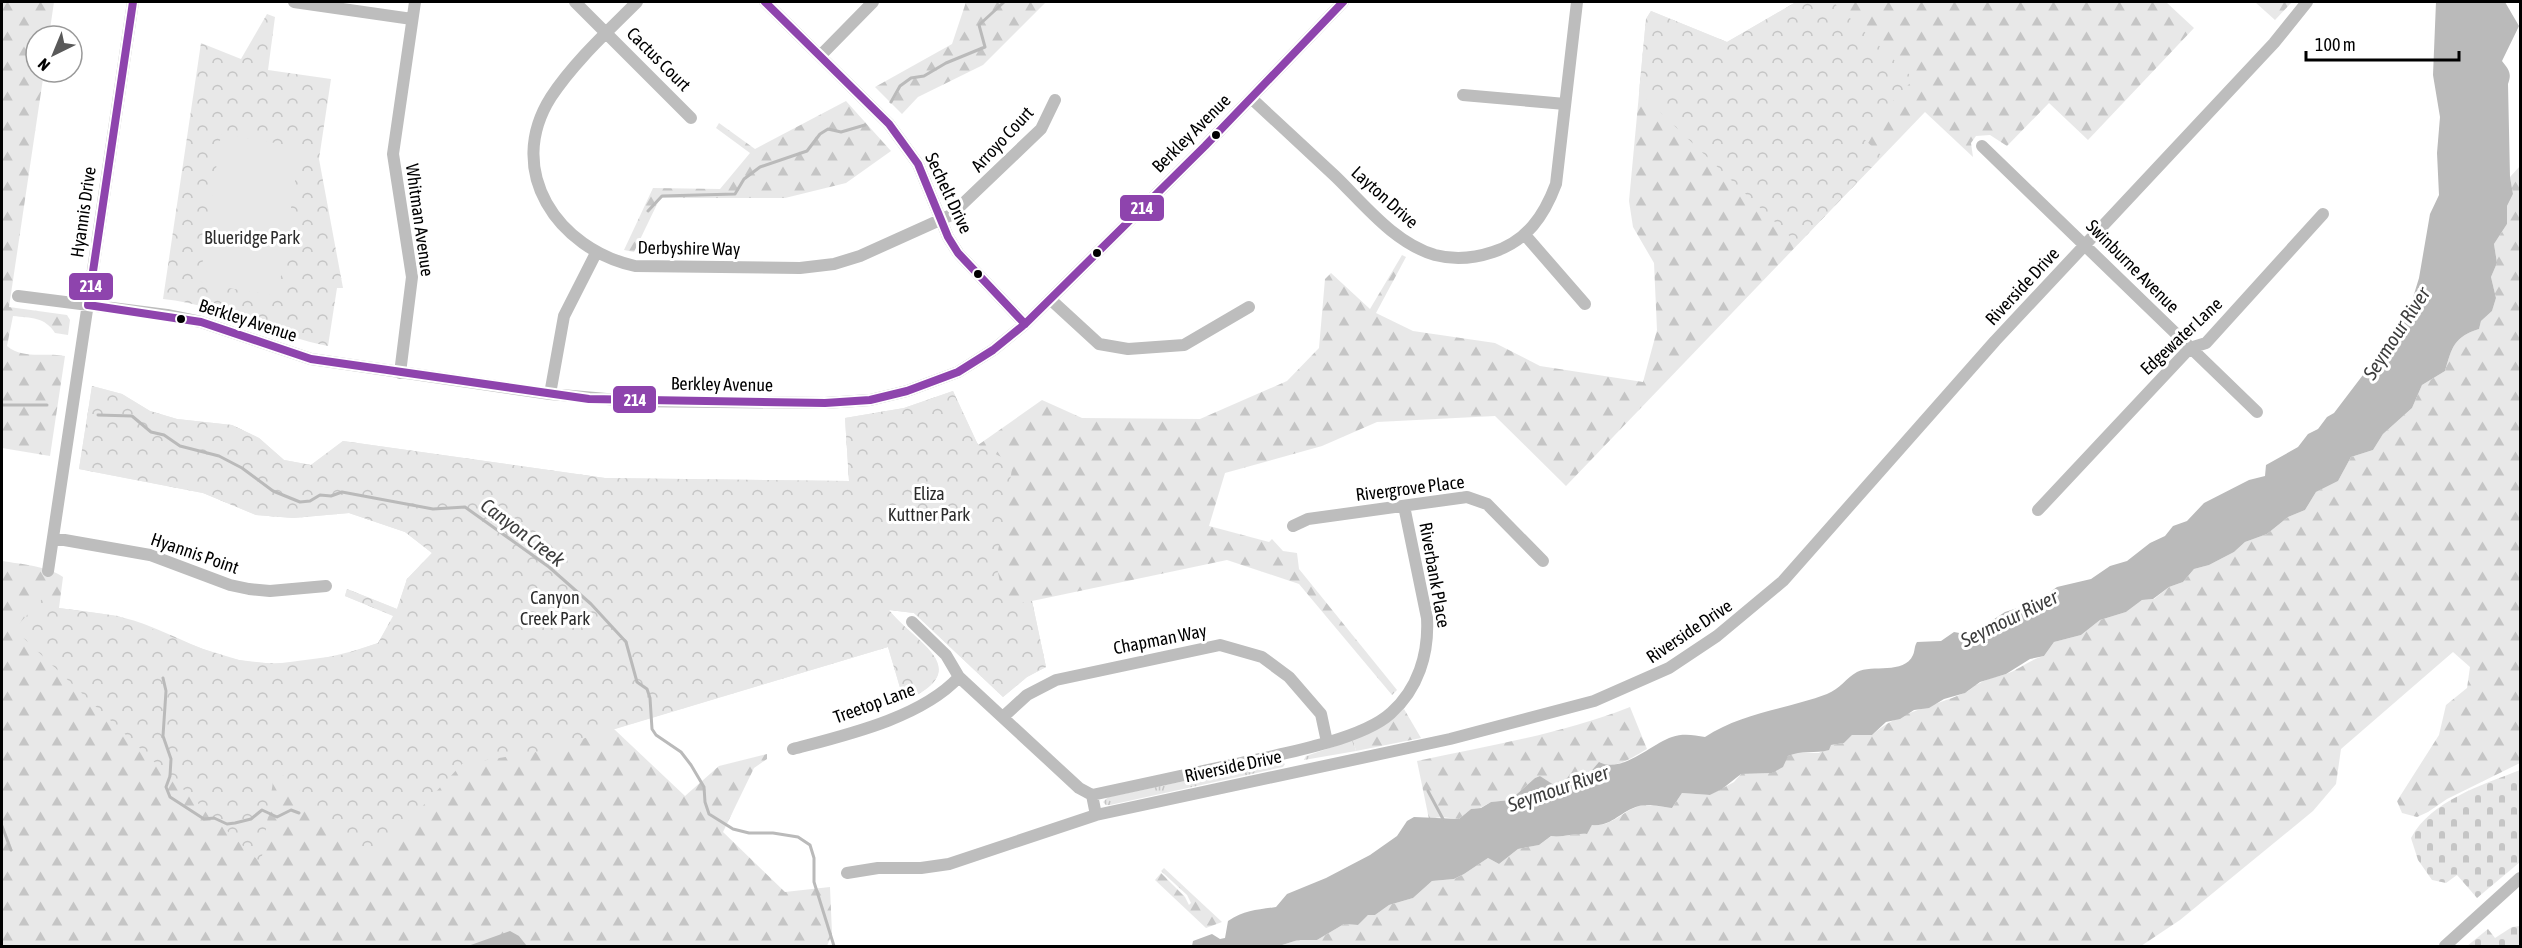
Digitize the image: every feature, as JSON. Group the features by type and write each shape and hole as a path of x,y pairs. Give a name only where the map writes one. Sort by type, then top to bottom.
{"street":[{"name":"Hyannis Drive","path":"48,571 133,2"},
{"path":"294,2 412,19"},
{"name":"Whitman Avenue","path":"400,373 412,277 393,154 415,2"},
{"name":"Cactus Court","path":"575,2 691,118"},
{"name":"Derbyshire Way","path":"637,2 607,32 551,97 539,124 535,153 540,187 556,220 569,235 596,253 635,266 800,268 834,264 860,256 941,220"},
{"name":"Sechelt Drive","path":"765,2 889,124 918,164 948,237 969,268 1025,324"},
{"path":"820,56 873,2"},
{"name":"Berkley Avenue","path":"18,296 201,322 311,359 550,394 629,401 825,403 870,400 907,391 958,372 993,350 1025,324 1251,98 1343,2"},
{"name":"Layton Drive","path":"1251,98 1389,228 1412,244 1435,255 1470,258 1501,249 1525,235 1544,212 1556,184 1577,2"},
{"name":"Riverside Drive","path":"847,873 878,868 921,868 949,864 1096,815 1297,770 1450,739 1594,701 1653,678 1691,655 1743,617 1784,581 1995,341 2274,44 2307,2"},
{"path":"1463,95 1565,104"},
{"name":"Arroyo Court","path":"941,220 966,203 1041,129 1055,100"},
{"name":"Swinburne Avenue","path":"1982,146 2086,244 2257,412"},
{"name":"Edgewater Lane","path":"2038,510 2190,348 2206,343 2323,214"},
{"path":"1525,235 1585,304"},
{"path":"550,394 564,316 596,253"},
{"path":"1050,299 1099,344 1128,349 1184,345 1249,307"},
{"name":"Rivergrove Place","path":"1293,526 1308,519 1467,497 1487,504 1543,561"},
{"name":"Riverbank Place","path":"1327,742 1346,736 1390,714 1410,691 1426,652 1427,618 1404,506"},
{"name":"Hyannis Point","path":"53,538 150,555 230,585 249,589 270,591 326,586"},
{"path":"912,622 946,655 959,677 1079,788 1092,795 1096,815"},
{"name":"Chapman Way","path":"1003,717 1027,695 1056,680 1200,647 1220,645 1262,657 1289,677 1321,714 1327,742"},
{"name":"Treetop Lane","path":"793,749 921,706 950,687 959,677"},
{"name":"Riverside Drive","path":"1092,795 1293,752 1327,742"},
{"path":"1293,752 1297,770"},
{"path":"2445,946 2520,878"}],"green space":[{"path":"2,2 54,2 51,24 24,24 24,84 42,84 9,307 67,315 70,320 68,335 55,333 47,324 37,319 13,316 7,346 20,353 65,356 50,456 2,448"},
{"path":"966,2 1046,2 983,65 918,97 902,114 875,87 952,44"},
{"name":"Eliza Kuttner Park","path":"1796,2 2166,2 2194,28 2088,140 2049,103 2007,146 1990,135 1976,136 1971,143 1973,157 1925,112 1566,486 1495,416 1377,422 1322,446 1225,473 1209,526 1269,542 1272,539 1283,551 1297,553 1299,569 1397,690 1392,695 1299,584 1227,560 1032,601 1046,667 1027,677 1003,697 914,613 889,610 934,656 938,667 936,678 926,689 904,701 888,647 614,729 685,796 719,766 767,754 767,759 754,768 723,832 785,892 830,887 832,934 827,946 527,946 519,936 468,946 2,946 2,561 42,568 63,577 59,608 102,614 144,624 226,657 256,662 292,663 345,653 378,643 393,616 345,596 347,589 397,609 407,579 432,553 405,532 349,513 293,518 256,515 203,493 79,469 92,386 122,394 150,411 177,419 232,425 259,438 284,460 311,465 343,441 605,478 849,481 845,418 904,408 953,391 978,445 1042,400 1082,418 1200,419 1287,381 1319,348 1325,279 1331,273 1370,309 1402,255 1406,257 1376,313 1413,331 1495,343 1540,366 1643,382 1657,330 1654,263 1633,227 1629,201 1646,19 1651,11 1727,42"},
{"path":"1796,2 1833,2 1914,79 1860,135 1882,156 1798,244 1639,92 1646,19 1651,11 1727,42"},
{"path":"2255,2 2292,2 2275,20"},
{"name":"Blueridge Park","path":"267,14 275,17 268,70 331,79 319,159 343,288 337,288 328,346 287,335 205,307 163,299 201,43 241,59"},
{"path":"846,101 891,151 846,183 785,198 660,198 634,252 624,250 653,188 720,189 750,153 716,128 719,123 755,149"},
{"path":"221,134 300,147 278,296 203,284 200,280"},
{"path":"2520,166 2520,763 2447,799 2417,817 2402,813 2397,801 2439,735 2446,705 2467,688 2470,667 2453,652 2341,749 2336,784 2313,811 2180,920 2141,946 1279,946 1298,940 1317,940 1344,924 1358,925 1368,915 1375,915 1389,905 1413,898 1432,881 1454,879 1488,858 1499,864 1518,849 1539,845 1551,836 1586,834 1592,825 1605,824 1643,805 1672,808 1682,793 1710,795 1734,782 1741,774 1772,773 1788,756 1795,753 1819,753 1831,745 1844,743 1852,735 1872,735 1904,715 1964,693 1983,681 2011,672 2044,656 2054,642 2081,635 2100,620 2126,612 2142,600 2154,599 2169,587 2183,582 2194,569 2209,565 2234,552 2245,542 2267,534 2288,517 2305,510 2316,492 2338,481 2351,457 2373,450 2383,434 2412,408 2422,385 2445,371 2452,349 2459,339 2479,329 2481,321 2492,311 2496,298 2491,277 2497,263 2494,244 2507,224 2507,206 2513,194 2510,177"},
{"name":"Canyon Creek Park","path":"92,386 122,394 150,411 177,419 232,425 259,438 284,460 311,465 343,441 605,478 849,481 845,418 904,408 953,391 978,445 1013,463 996,563 1005,606 1032,601 1046,667 1027,677 1003,697 914,613 889,610 925,645 939,667 937,678 926,689 904,701 888,647 542,751 462,764 373,859 275,768 261,863 14,629 46,595 59,608 118,616 203,649 239,660 275,664 343,655 378,643 394,616 345,596 347,589 397,609 407,579 432,553 405,532 349,513 293,518 256,515 203,493 79,469"},
{"path":"1630,707 1647,749 1636,756 1618,764 1599,763 1588,775 1570,774 1562,785 1556,787 1540,776 1510,800 1491,802 1480,808 1471,809 1459,819 1441,817 1429,819 1417,761 1551,732"},
{"path":"1404,709 1421,738 1356,751 1353,740 1381,726"},
{"path":"1353,740 1356,751 1304,760 1306,756"},
{"path":"1281,761 1285,764 1283,767 1110,805 1103,802 1108,797"},
{"path":"2520,770 2520,862 2477,898 2457,875 2446,883 2432,880 2418,860 2411,838 2420,825 2431,813 2459,795"},
{"path":"1164,868 1222,922 1206,928 1155,880 1161,873 1185,897 1189,905 1191,903 1187,895 1161,871"},
{"path":"2520,926 2520,946 2467,946 2488,929 2495,938 2512,927"}],"water":[{"name":"Seymour River","path":"2436,2 2505,2 2519,26 2502,61 2510,74 2508,84 2510,177 2513,194 2507,206 2507,224 2494,244 2497,263 2491,277 2496,298 2492,311 2481,321 2479,329 2459,339 2455,344 2445,371 2422,385 2412,408 2383,434 2373,450 2351,457 2338,481 2316,492 2305,510 2288,517 2267,534 2245,542 2234,552 2209,565 2194,569 2183,582 2169,587 2153,599 2142,600 2126,612 2100,620 2081,635 2054,642 2044,656 2030,659 2006,674 1980,682 1965,693 1944,699 1929,708 1914,710 1900,719 1886,722 1872,735 1852,735 1844,743 1831,745 1829,750 1788,756 1783,767 1772,773 1741,774 1710,795 1682,793 1672,808 1643,805 1626,811 1605,824 1592,825 1587,834 1551,836 1539,845 1518,849 1499,864 1488,858 1454,879 1432,881 1413,898 1389,905 1375,915 1368,915 1358,925 1344,924 1317,940 1298,940 1279,946 1192,946 1193,941 1212,934 1220,939 1225,938 1228,921 1234,917 1251,911 1276,907 1287,894 1326,878 1370,855 1397,836 1407,821 1414,817 1459,819 1471,809 1481,808 1491,802 1510,800 1540,776 1557,787 1562,785 1570,774 1588,775 1599,762 1608,765 1627,761 1676,736 1705,737 1734,722 1827,694 1857,672 1903,665 1913,655 1917,642 1941,641 1954,632 1970,635 2005,612 2036,602 2057,587 2091,579 2110,566 2127,561 2150,543 2165,536 2173,526 2187,521 2204,503 2249,480 2265,476 2266,465 2298,447 2308,434 2318,429 2327,417 2334,413 2407,317 2419,278 2430,214 2439,195 2437,153 2440,117 2433,75"},
{"path":"510,931 519,936 527,946 468,946"}],"waterway":[{"path":"891,102 900,86 911,78 924,76 946,63 985,47 979,25 1004,2"},
{"path":"648,211 662,196 735,194 744,179 760,167 807,151 820,134 828,129 841,132 865,125"},
{"name":"Canyon Creek","path":"2,405 47,405"},
{"name":"Canyon Creek","path":"98,415 132,416 151,432 164,435 180,446 219,456 242,468 273,491 300,502 310,501 320,495 331,496 342,492 433,509 465,507 549,567 591,604 626,642 637,682 647,689 650,698 652,729 656,735 681,752 691,765 704,787 709,814 733,829 749,833 773,833 798,837 810,845 814,858 814,882 834,946"},
{"path":"163,678 166,691 163,736 171,759 170,776 166,787 170,797 204,819 214,818 227,824 251,819 262,810 277,817 291,810 299,813"},
{"path":"1428,791 1443,819"},
{"path":"2,826 11,850"}],"transit line":[{"name":"214","path":"133,2 88,305 201,322 311,359 589,399 825,403 870,400 907,391 958,372 993,350 1025,324 1205,146 1343,2"},
{"name":"214","path":"765,2 889,124 918,164 948,237 958,253 1025,324"}]}
